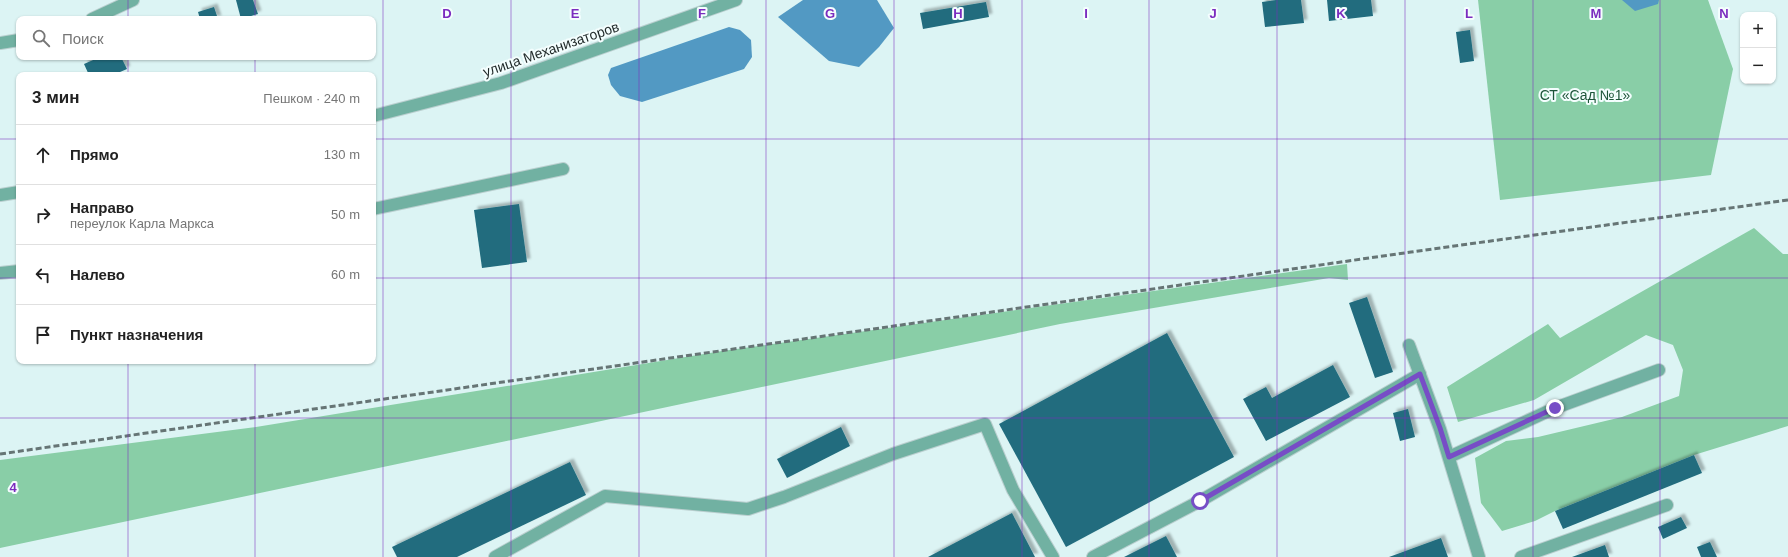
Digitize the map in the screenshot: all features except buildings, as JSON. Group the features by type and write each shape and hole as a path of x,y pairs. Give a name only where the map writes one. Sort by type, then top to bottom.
{"street":[{"path":"98,16 133,0"},
{"name":"улица Механизаторов","path":"376,115 501,83 736,0"},
{"path":"0,44 16,41"},
{"path":"376,209 563,169"},
{"path":"0,195 16,192"},
{"path":"0,273 16,271"},
{"path":"1409,345 1440,428 1479,557"},
{"path":"1449,457 1555,408 1659,370"},
{"path":"1093,557 1200,501 1420,374"},
{"path":"495,557 605,496 748,509 784,497 893,454 984,424 1014,490 1053,557"},
{"path":"1521,557 1667,505"}],"green space":[{"name":"СТ «Сад №1»","path":"1478,0 1708,0 1733,69 1711,175 1500,200"},
{"path":"1754,228 1783,254 1788,254 1788,426 1694,455 1555,511 1535,521 1502,531 1481,503 1475,458 1506,441 1538,437 1622,417 1679,396 1683,370 1673,345 1646,335 1534,400 1458,422 1447,387 1548,324 1560,338"},
{"path":"1347,264 1348,280 1329,278 1060,324 0,548 0,460 256,427 722,351"}],"water":[{"path":"803,0 877,0 894,28 879,47 859,67 829,61 778,17"},
{"path":"1622,0 1659,0 1658,4 1635,11"},
{"path":"729,27 740,30 751,40 752,57 744,69 642,102 620,96 611,85 608,75 611,68"}],"railway":[{"path":"0,454 1411,252 1788,200"}],"route":[{"path":"1200,501 1420,374 1449,457 1555,408"}]}
